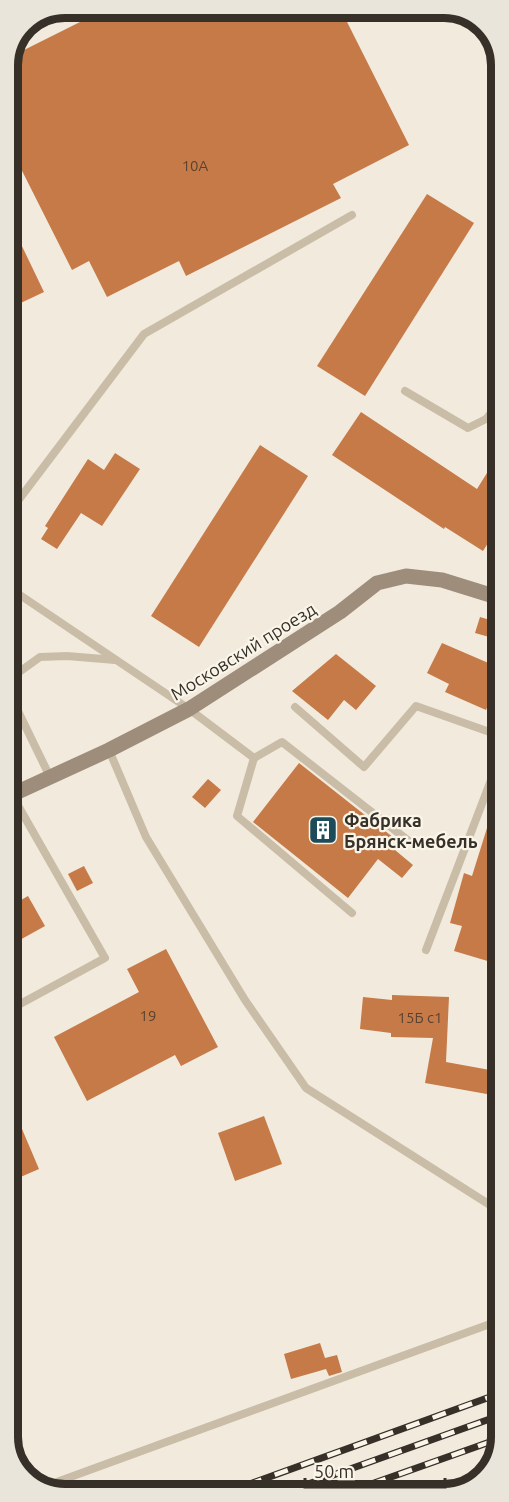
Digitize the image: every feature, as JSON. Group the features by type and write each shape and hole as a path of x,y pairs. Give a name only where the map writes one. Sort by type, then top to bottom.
{"street":[{"name":"Московский проезд","path":"18,792 109,750 189,709 340,612 377,583 406,576 442,580 491,595"}],"lane":[{"path":"18,501 144,334 352,215"},
{"path":"405,391 468,428 486,418 491,412"},
{"path":"18,594 189,709 254,758"},
{"path":"18,673 40,657 68,656 117,660"},
{"path":"294,707 364,767 416,706 491,732"},
{"path":"18,711 50,777"},
{"path":"352,913 237,816 254,758 282,742 410,842"},
{"path":"109,750 146,837 245,1000 306,1088 491,1206"},
{"path":"426,950 491,780"},
{"path":"18,810 105,958 18,1005"},
{"path":"55,1483 491,1324"}],"building":[{"path":"88,18 345,18 409,145 333,184 341,198 186,276 179,261 107,297 89,261 72,270 18,163 18,65 20,52"},
{"path":"427,194 474,223 365,396 317,366"},
{"path":"18,238 44,292 18,304"},
{"path":"361,412 477,489 491,466 491,538 483,551 445,527 444,529 332,455"},
{"path":"260,445 308,476 199,647 151,616"},
{"path":"115,453 140,469 102,526 81,513 57,549 41,539 48,528 45,526 88,459 104,470"},
{"path":"480,617 491,620 491,637 475,633"},
{"path":"442,643 491,664 491,698 486,710 445,692 449,684 427,673"},
{"path":"336,654 376,686 356,710 344,700 328,720 292,691"},
{"name":"Фабрика Брянск-мебель","path":"299,763 394,838 389,845 413,865 402,878 378,859 348,898 253,822"},
{"path":"208,779 221,790 205,808 192,797"},
{"path":"487,828 491,829 491,962 454,951 462,926 450,923 464,873 472,876"},
{"path":"84,866 93,883 77,891 68,874"},
{"path":"28,896 45,926 18,941 18,902"},
{"path":"166,949 218,1047 181,1066 175,1055 87,1101 54,1037 139,992 127,969"},
{"path":"392,995 449,997 446,1062 491,1070 491,1095 425,1083 433,1038 391,1037 391,1033 360,1029 363,997 392,1000"},
{"path":"264,1116 282,1164 235,1181 218,1133"},
{"path":"22,1129 39,1169 18,1178 18,1131"},
{"path":"320,1343 325,1358 337,1355 342,1372 329,1376 326,1369 291,1379 284,1354"}],"railway":[{"path":"250,1484 491,1397"},
{"path":"308,1484 491,1419"},
{"path":"371,1484 491,1442"}],"place":[{"name":"Фабрика Брянск-мебель","path":"323,830"}]}
